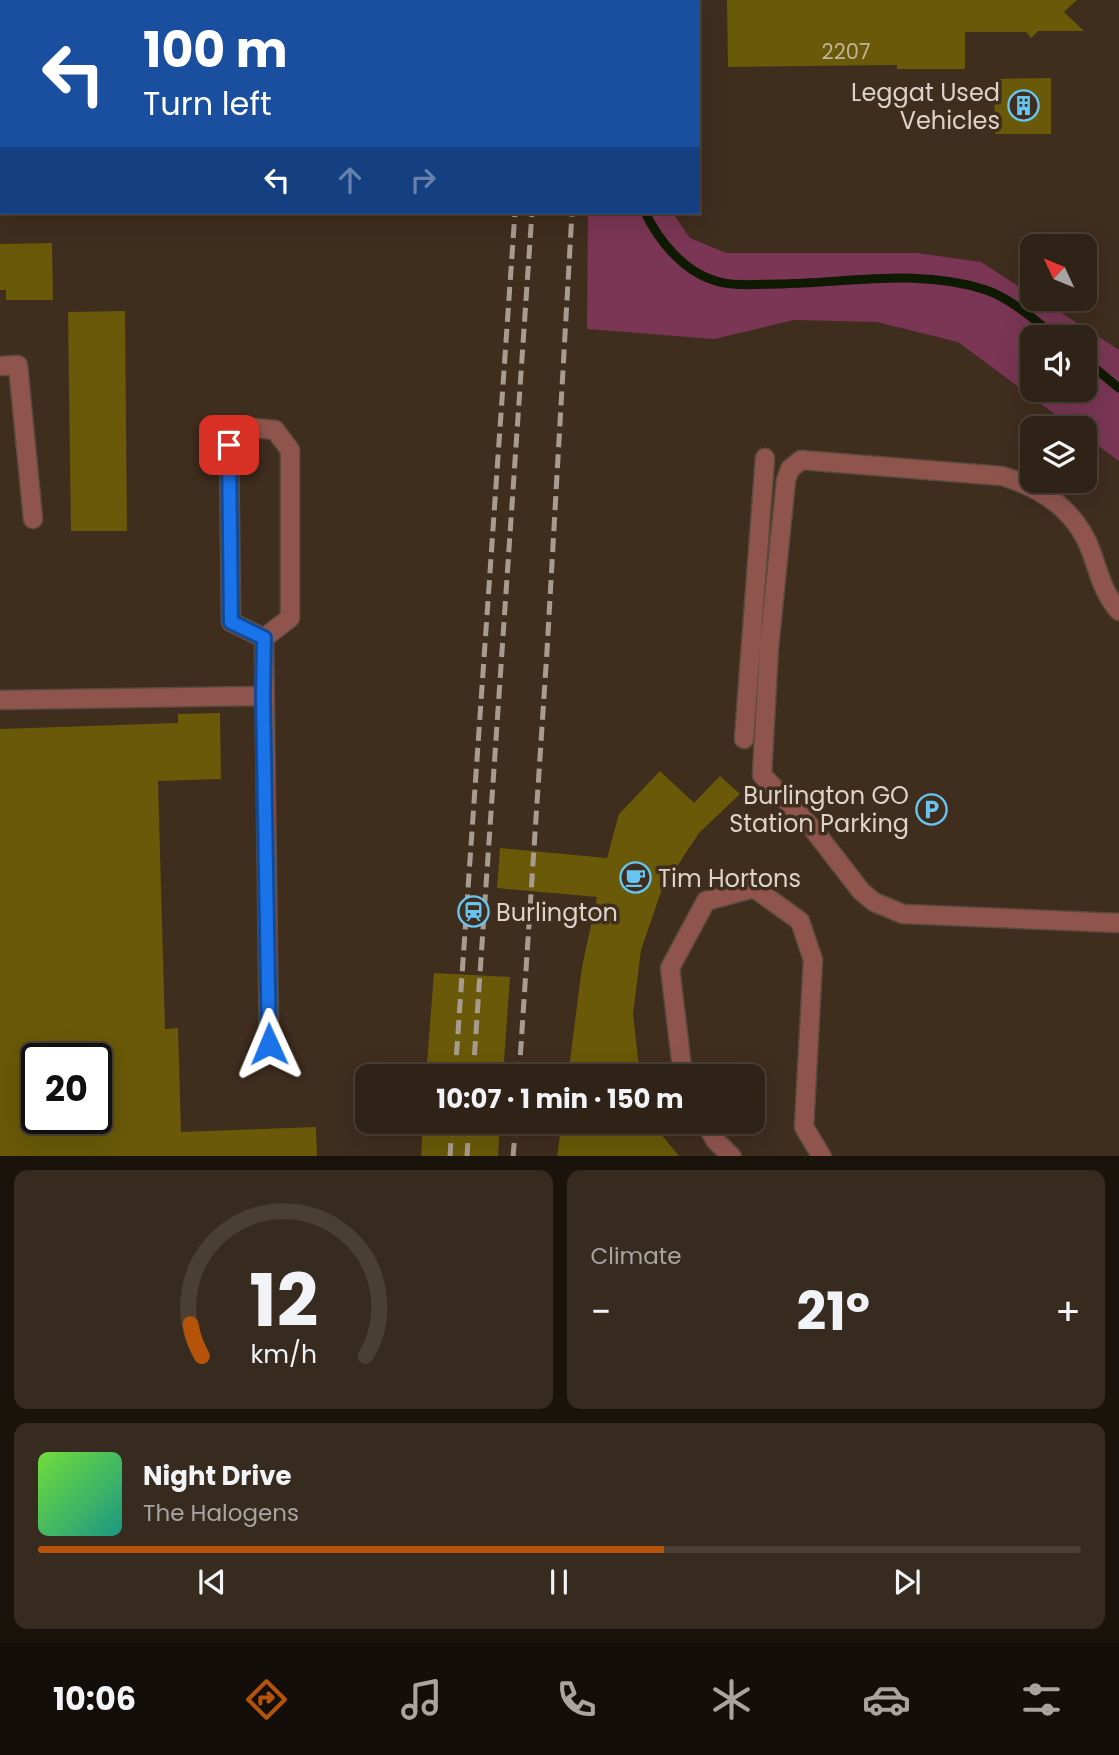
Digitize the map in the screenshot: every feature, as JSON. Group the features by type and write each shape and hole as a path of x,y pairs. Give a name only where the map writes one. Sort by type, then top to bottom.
{"lane":[{"path":"0,366 18,365 33,519"},
{"path":"254,428 275,430 290,450 290,618 264,638 231,622 229,445 254,428"},
{"path":"744,739 765,458"},
{"path":"1119,611 1107,595 1090,550 1074,521 1054,501 1022,482 1002,476 801,460 790,469 786,480 772,610 762,775 813,829 861,891 873,902 903,914 1119,923"},
{"path":"264,638 269,1044"},
{"path":"0,700 263,696"},
{"path":"682,1064 670,968 706,901 754,888 800,921 813,960 804,1127 821,1156"},
{"path":"712,1134 731,1156"}],"shaded area":[{"path":"588,214 673,214 690,238 726,253 917,253 981,262 1020,287 1020,312 1060,312 1080,325 1020,325 1020,388 958,342 877,322 794,320 714,339 587,329"},
{"path":"1097,336 1119,350 1119,461 1097,445 1097,416 1058,416 1039,402 1097,402"}],"building":[{"path":"727,0 1077,0 1064,12 1084,31 1038,31 1031,38 1026,32 965,32 965,69 897,69 897,65 728,67"},
{"name":"Leggat Used Vehicles","path":"1051,78 1051,134 995,134 994,79"},
{"path":"52,243 53,300 6,300 6,290 0,290 0,244"},
{"path":"125,311 127,531 71,531 68,312"},
{"path":"220,713 221,779 158,781 165,1029 178,1028 181,1132 316,1127 317,1156 0,1156 0,729 178,723 178,714"},
{"path":"660,771 694,803 720,776 740,794 699,833 662,889 641,950 633,1014 639,1064 570,1064 582,967 597,897 497,888 500,848 607,858 619,814"},
{"path":"434,973 510,977 504,1064 427,1064"},
{"path":"422,1134 499,1134 498,1156 421,1156"},
{"path":"560,1134 661,1134 679,1156 557,1156"}],"waterway":[{"path":"646,214 673,254 704,277 716,281 756,285 910,278 961,283 1005,299 1041,325"},
{"path":"1097,370 1119,388"}],"railway":[{"path":"456,1064 515,214"},
{"path":"474,1064 532,214"},
{"path":"520,1064 572,214"},
{"path":"450,1156 451,1134"},
{"path":"467,1156 468,1134"},
{"path":"513,1156 515,1134"}],"place":[{"name":"Leggat Used Vehicles","path":"1023,106"},
{"name":"Burlington GO Station Parking","path":"932,809"},
{"name":"Tim Hortons","path":"635,878"},
{"name":"Burlington","path":"473,912"}],"route":[{"path":"229,445 231,622 264,638 269,1044"}]}
